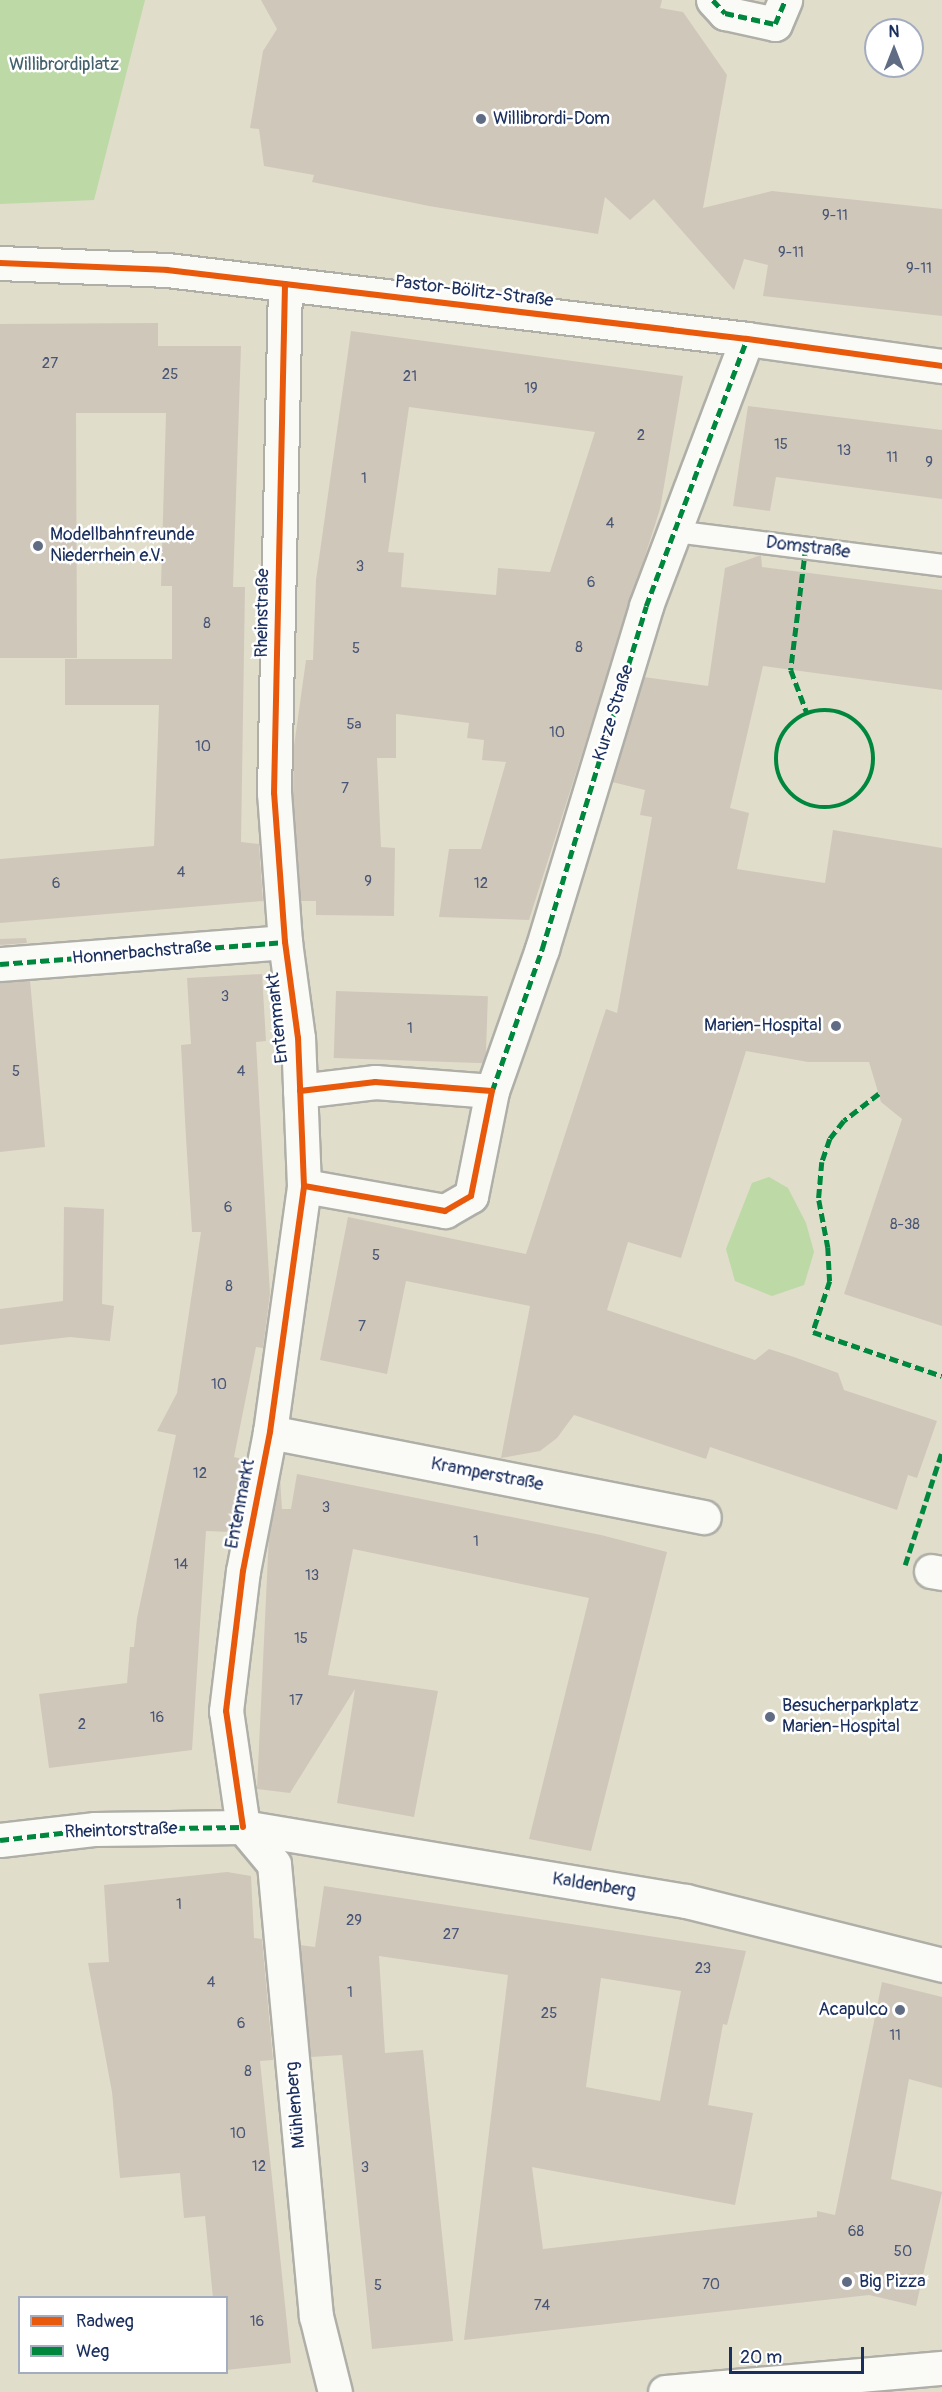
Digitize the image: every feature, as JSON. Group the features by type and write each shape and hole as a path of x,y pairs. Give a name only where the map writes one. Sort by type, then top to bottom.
{"street":[{"path":"713,0 725,13 780,12"},
{"name":"Pastor-Bölitz-Straße","path":"0,263 167,270 747,339 942,366"},
{"name":"Rheinstraße","path":"285,284 274,793 285,942"},
{"name":"Kurze Straße","path":"492,1090 542,949 646,606 747,339"},
{"name":"Honnerbachstraße","path":"0,964 285,942"},
{"name":"Entenmarkt","path":"243,1827 226,1711 243,1571 270,1432 304,1186 298,1038 285,942"},
{"path":"300,1090 375,1082 492,1090 471,1196 445,1211 304,1186"},
{"name":"Kramperstraße","path":"270,1432 704,1517"},
{"name":"Rheintorstraße","path":"0,1840 95,1829 243,1827"},
{"name":"Kaldenberg","path":"243,1827 686,1901 942,1965"},
{"name":"Mühlenberg","path":"243,1827 274,1864 315,2316 336,2392"},
{"path":"665,2392 941,2366"}],"lane":[{"name":"Domstraße","path":"674,531 942,565"}],"green space":[{"name":"Willibrordiplatz","path":"0,0 145,0 94,200 0,204"},
{"path":"769,1177 788,1188 806,1223 814,1252 804,1285 772,1296 735,1281 726,1249 752,1183"}],"building":[{"name":"Willibrordi-Dom","path":"261,0 662,0 660,8 683,12 727,75 703,208 772,191 942,209 942,316 763,296 768,265 744,259 734,290 654,199 630,220 605,197 598,234 429,206 312,182 314,175 264,166 259,129 250,128 263,51 277,29"},
{"path":"158,323 158,346 241,346 233,587 245,587 241,842 259,844 263,901 0,923 0,859 154,846 159,705 65,705 65,659 172,659 172,586 161,586 166,413 76,413 77,658 0,658 0,324"},
{"path":"351,331 683,376 660,509 529,920 439,917 449,849 481,849 506,762 482,760 484,740 467,738 469,723 396,714 396,758 377,758 381,847 395,848 394,916 316,915 316,901 301,901 293,793 294,746 306,660 313,660 316,580","holes":["409,407 595,432 550,572 498,568 496,595 401,587 404,553 388,552"]},
{"path":"748,406 942,430 942,499 776,477 770,511 733,506"},
{"name":"Marien-Hospital","path":"761,555 762,567 942,590 942,690 763,666 730,808 749,813 737,869 825,883 833,830 942,848 942,1326 844,1294 902,1119 881,1102 869,1062 808,1062 746,1051 681,1258 628,1242 607,1310 755,1360 769,1349 794,1357 838,1373 844,1390 937,1421 917,1478 908,1475 897,1510 710,1447 706,1459 574,1415 557,1438 540,1451 501,1458 530,1306 406,1281 387,1374 320,1360 348,1217 526,1254 606,1009 617,1013 652,817 640,815 645,790 612,782 644,677 708,686 725,568"},
{"path":"26,938 27,943 0,945 0,939"},
{"path":"262,974 266,1041 256,1042 270,1294 263,1348 256,1347 234,1457 246,1460 231,1532 206,1531 192,1750 49,1768 39,1694 127,1683 130,1647 134,1647 137,1618 176,1435 157,1431 177,1393 201,1232 192,1232 186,1138 181,1045 191,1044 187,978"},
{"path":"30,980 45,1147 0,1152 0,982"},
{"path":"336,991 488,996 486,1063 334,1058"},
{"path":"64,1207 104,1209 102,1304 114,1306 110,1341 70,1337 0,1345 0,1309 63,1301"},
{"path":"297,1474 601,1535 667,1552 591,1851 529,1839 589,1598 353,1549 328,1675 438,1691 414,1817 337,1803 355,1689 290,1793 257,1789 269,1534 280,1478 282,1509 291,1509"},
{"path":"227,1872 251,1876 254,1938 262,1939 273,2060 260,2061 291,2363 228,2370 228,2296 213,2296 205,2216 184,2218 180,2173 120,2178 112,2092 88,1963 109,1962 104,1885"},
{"path":"324,1886 746,1951 727,2025 723,2024 708,2105 753,2113 735,2205 532,2167 543,2249 817,2217 817,2211 835,2215 882,1982 942,1997 942,2088 909,2079 891,2179 942,2192 916,2306 869,2295 464,2340 508,1975 379,1956 385,2053 423,2050 453,2341 372,2349 342,2055 311,2057 300,1945 315,1947","holes":["601,1978 681,1991 660,2101 586,2087"]}],"marked path":[{"path":"713,0 725,13 775,24 785,0"},
{"path":"492,1091 542,949 646,606 747,339"},
{"path":"806,547 791,670 807,713"},
{"path":"825,710 844,714 860,724 870,740 874,759 870,778 860,794 844,804 825,808 806,804 790,794 780,778 776,759 780,740 790,724 806,714 825,710"},
{"path":"0,964 285,942"},
{"path":"879,1094 844,1121 830,1139 822,1162 819,1200 828,1247 830,1281 813,1332 942,1376"},
{"path":"905,1565 942,1451"},
{"path":"0,1840 95,1829 243,1827 242,1823"}],"cycle path":[{"path":"0,263 167,270 747,339 942,366"},
{"path":"243,1827 226,1711 243,1571 270,1432 304,1186 298,1038 285,942 274,793 285,284"},
{"path":"300,1091 375,1082 492,1091 471,1196 445,1211 304,1186"}],"place":[{"name":"Willibrordi-Dom","path":"481,119"},
{"name":"Modellbahnfreunde Niederrhein e.V.","path":"38,546"},
{"name":"Marien-Hospital","path":"836,1026"},
{"name":"Besucherparkplatz Marien-Hospital","path":"770,1717"},
{"name":"Acapulco","path":"900,2010"},
{"name":"Big Pizza","path":"847,2282"}]}
